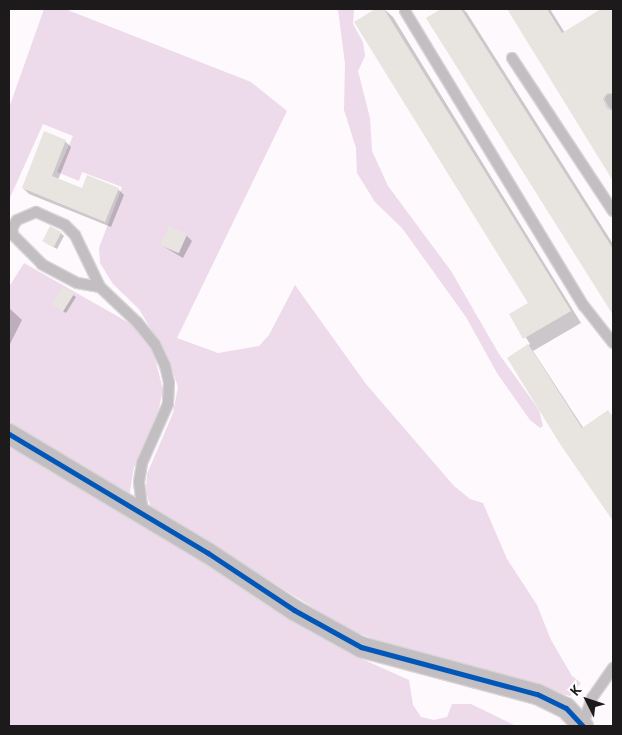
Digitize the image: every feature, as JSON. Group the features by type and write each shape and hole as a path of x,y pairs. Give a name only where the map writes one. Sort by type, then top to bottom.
{"street":[{"path":"9,434 143,514 294,610 361,647 536,694 566,708 583,725"}],"lane":[{"path":"405,11 584,306 613,343"},
{"path":"512,58 613,211"},
{"path":"100,287 62,277 42,264 13,234 12,228 17,220 36,212 65,225 76,235 100,287 137,322 155,344 169,383 168,404 142,463 139,482 143,514"},
{"path":"583,725 592,698 613,668"}],"shaded area":[{"path":"44,9 65,9 251,82 287,111 177,338 218,353 259,346 269,335 295,285 366,384 454,486 470,499 483,503 507,559 537,605 551,640 572,676 581,683 570,696 382,642 348,629 151,507 146,493 147,474 173,413 178,387 169,360 139,309 113,284 100,263 99,248 122,187 82,172 79,181 57,172 73,136 43,124 9,200 9,108"},
{"path":"338,9 354,9 353,24 363,42 365,56 358,71 370,118 372,151 388,186 451,271 499,354 539,410 543,426 540,428 530,420 497,373 466,317 402,228 375,202 357,173 356,148 344,110 345,64"},
{"path":"24,263 131,324 146,339 154,354 163,390 158,412 134,467 129,497 9,424 9,287"},
{"path":"9,447 138,522 351,654 409,680 413,705 421,717 434,720 447,717 452,704 471,704 516,726 9,726"}],"building":[{"path":"375,9 384,9 571,311 523,339 509,314 528,303 354,22"},
{"path":"441,9 461,9 613,249 613,315 426,18"},
{"path":"507,9 547,9 562,33 601,9 613,9 613,93 607,93 603,99 607,108 613,111 613,181"},
{"path":"44,131 66,140 52,176 82,188 87,175 119,188 105,222 22,188"},
{"path":"50,226 62,232 54,247 42,241"},
{"path":"169,226 187,234 179,253 160,245"},
{"path":"63,287 74,294 63,312 52,305"},
{"path":"528,344 582,428 608,410 613,417 613,521 560,444 507,358"}],"cycle path":[{"path":"9,434 208,553 294,610 361,647 537,694 566,708 583,726"}]}
